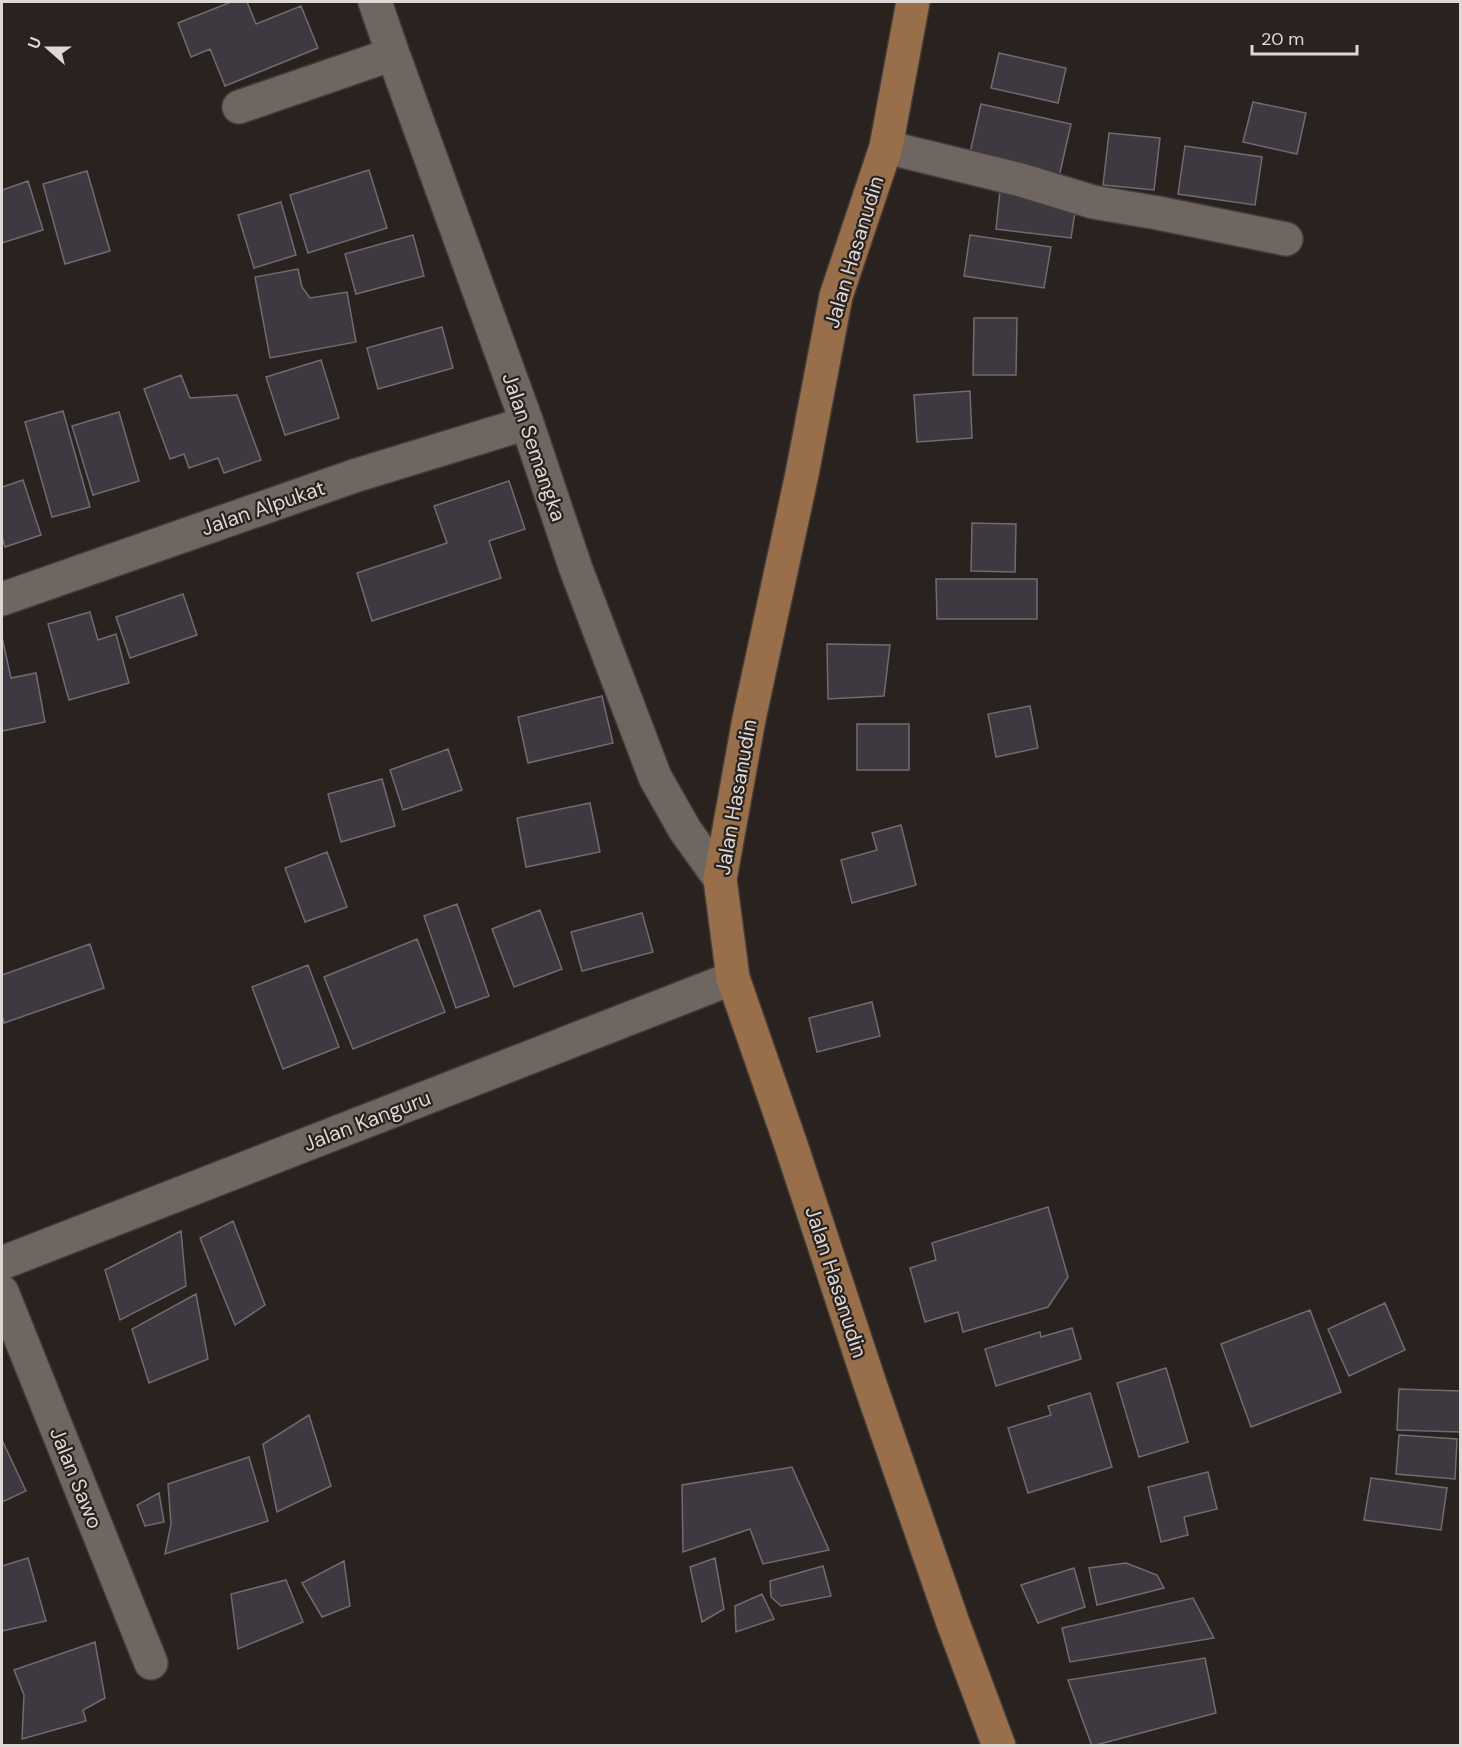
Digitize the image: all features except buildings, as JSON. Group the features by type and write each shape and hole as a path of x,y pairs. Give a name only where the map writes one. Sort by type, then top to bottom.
{"main road":[{"name":"Jalan Hasanudin","path":"913,2 886,147 836,296 802,474 749,719 720,879 733,978 934,1569 999,1746"}],"street":[{"name":"Jalan Semangka","path":"375,2 527,423 576,568 655,777 685,830 720,879"},
{"path":"239,107 393,54"},
{"path":"886,147 1021,180 1093,202 1286,239"},
{"name":"Jalan Alpukat","path":"2,599 354,476 527,423"},
{"name":"Jalan Kanguru","path":"2,1263 733,978"},
{"name":"Jalan Sawo","path":"2,1292 151,1664"}]}
